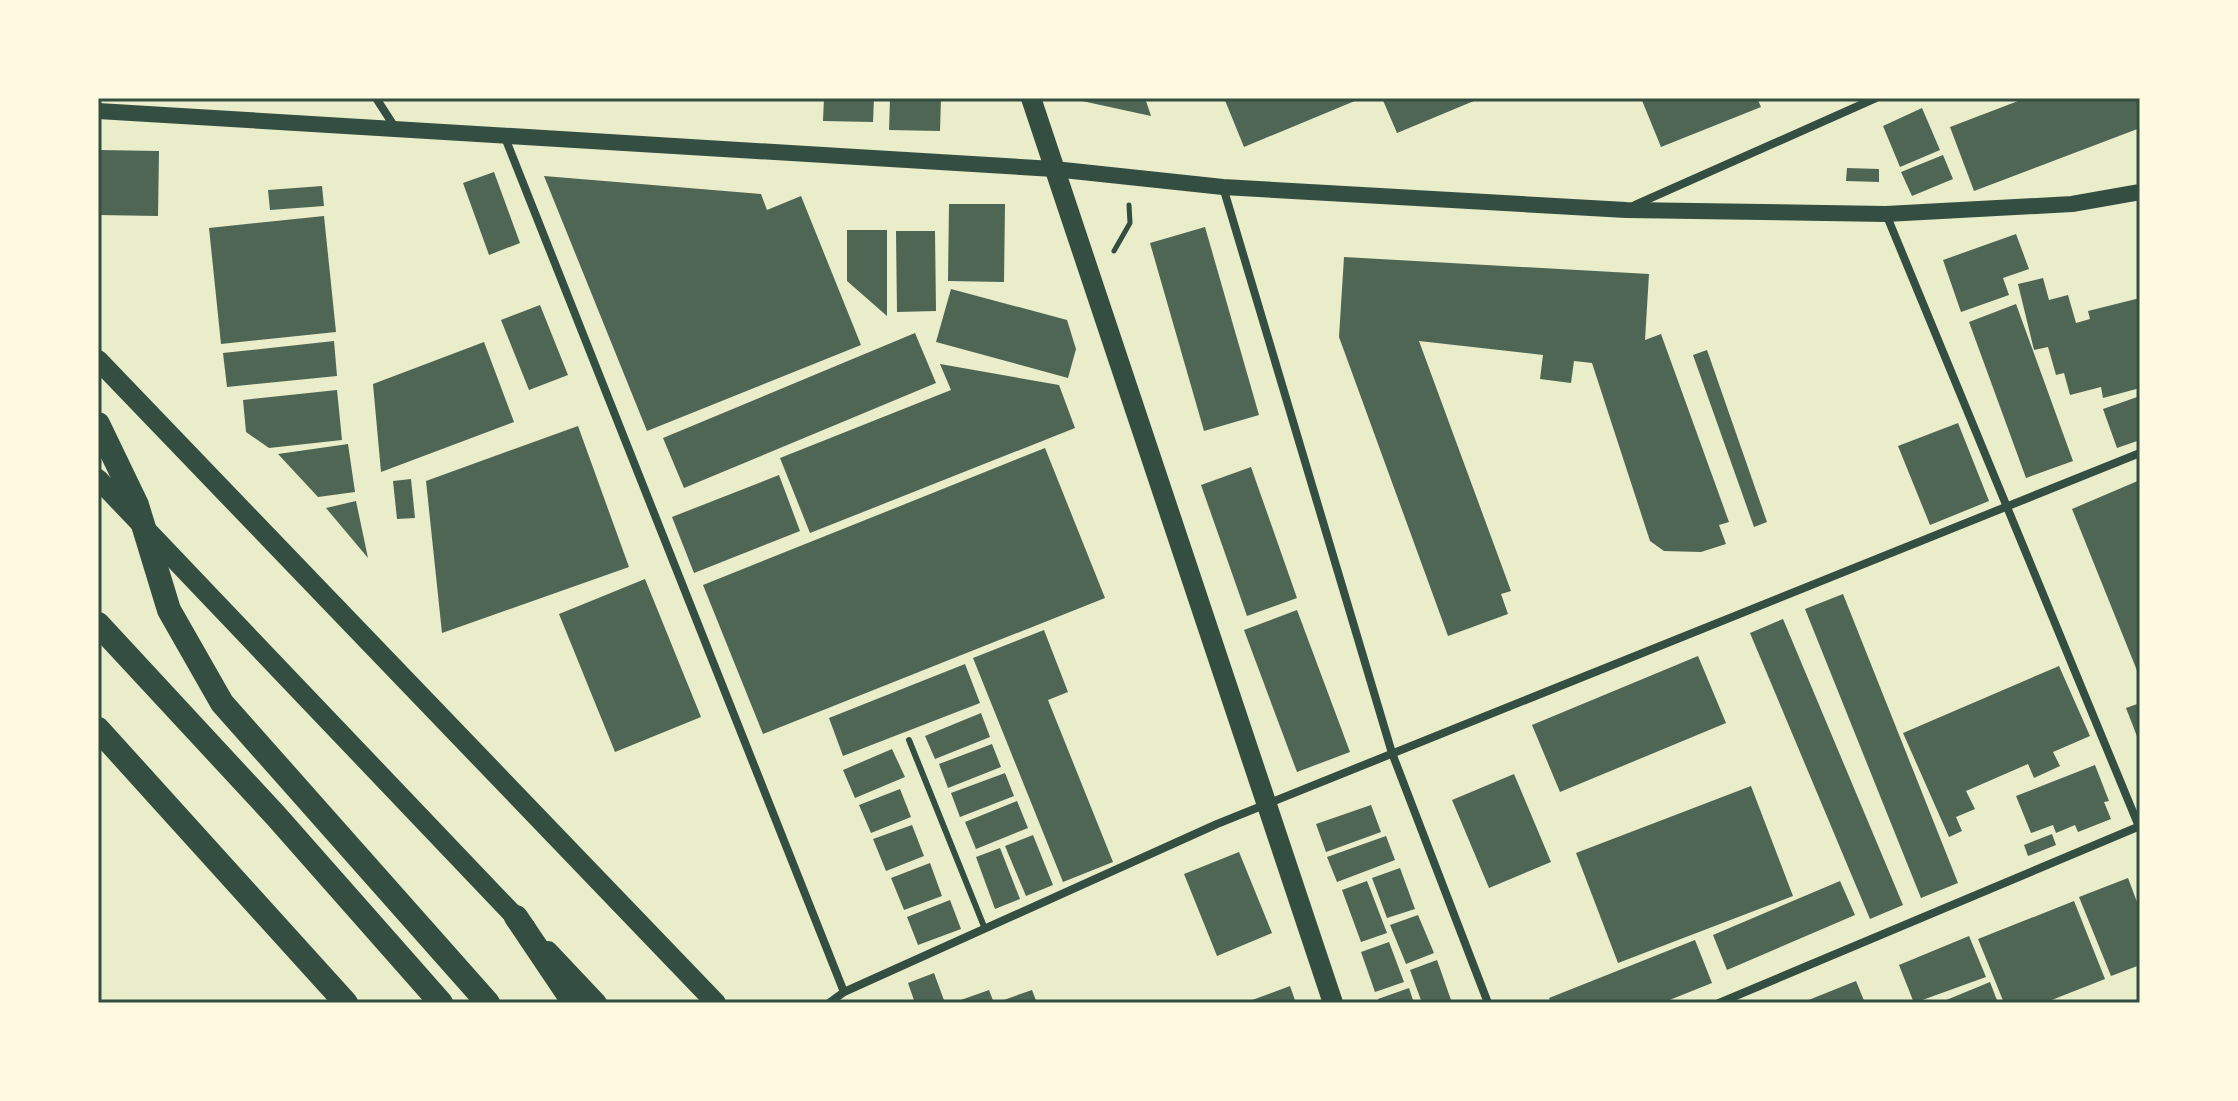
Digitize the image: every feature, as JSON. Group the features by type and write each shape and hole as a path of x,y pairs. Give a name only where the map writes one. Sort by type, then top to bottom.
{"highway":[{"path":"98,424 137,505 169,610 194,659 222,703 320,819 488,1003"},
{"path":"98,624 276,816 441,1003"},
{"path":"98,729 346,1003"},
{"path":"516,917 574,1003"}],"main road":[{"path":"1031,98 1333,1003"},
{"path":"98,111 1054,169 1223,187 1626,210 1886,214 2072,204 2140,192"},
{"path":"98,360 716,1003"},
{"path":"98,479 597,1003"}],"street":[{"path":"376,98 396,130"},
{"path":"1626,210 1865,100 1876,98"},
{"path":"503,134 844,992"},
{"path":"1223,187 1392,753 1488,1003"},
{"path":"1719,1003 2140,827 1886,214"},
{"path":"829,1003 844,992 1266,804 2140,453"}],"lane":[{"path":"909,740 985,929"}],"path":[{"path":"1119,266 1114,251 1130,223 1127,177"}],"building":[{"path":"824,98 874,98 873,122 823,121"},
{"path":"890,98 941,98 940,131 889,130"},
{"path":"1081,98 1145,98 1151,116 1082,101"},
{"path":"1224,98 1362,98 1244,147"},
{"path":"1382,98 1481,98 1397,133"},
{"path":"1641,98 1757,98 1761,107 1661,147"},
{"path":"2026,98 2140,98 2140,128 1974,191 1950,127"},
{"path":"1922,108 1940,150 1900,167 1883,126"},
{"path":"98,150 159,151 158,216 98,215"},
{"path":"1943,155 1953,179 1912,196 1901,172"},
{"path":"1847,168 1879,169 1879,182 1846,181"},
{"path":"494,172 520,243 489,255 463,183"},
{"path":"544,176 761,194 767,210 801,196 861,345 647,431"},
{"path":"322,186 324,206 270,210 268,190"},
{"path":"949,204 1005,204 1004,282 948,281"},
{"path":"324,216 336,332 221,344 209,228"},
{"path":"1205,227 1259,415 1204,431 1150,243"},
{"path":"847,230 887,230 887,316 847,281"},
{"path":"896,231 935,231 936,311 897,312"},
{"path":"2016,234 2029,269 2003,278 2009,295 1961,312 1943,260"},
{"path":"1344,257 1649,274 1645,340 1661,334 1729,522 1719,525 1726,544 1701,552 1664,551 1650,541 1592,363 1574,361 1571,383 1540,379 1543,355 1419,341 1511,591 1501,594 1508,614 1448,636 1339,337"},
{"path":"2043,278 2049,300 2068,295 2076,323 2090,319 2088,311 2140,298 2140,388 2103,398 2101,387 2070,395 2064,373 2056,375 2048,347 2034,350 2018,284"},
{"path":"951,289 1067,320 1076,349 1068,378 936,342"},
{"path":"2016,304 2073,461 2026,478 1969,322"},
{"path":"540,305 568,375 529,390 501,320"},
{"path":"915,333 936,383 684,488 663,438"},
{"path":"334,341 337,376 227,387 223,353"},
{"path":"484,342 514,422 381,472 373,384"},
{"path":"1707,350 1767,522 1754,527 1693,355"},
{"path":"940,364 1059,385 1075,428 810,533 780,458 951,390"},
{"path":"337,390 342,440 269,448 246,432 243,400"},
{"path":"2140,396 2140,440 2117,448 2103,409"},
{"path":"1958,423 1989,501 1930,525 1898,446"},
{"path":"578,426 629,567 442,633 426,481"},
{"path":"348,444 355,492 318,497 278,454"},
{"path":"1045,448 1105,598 763,734 703,585"},
{"path":"1251,467 1297,598 1247,616 1201,485"},
{"path":"779,475 800,531 694,573 672,517"},
{"path":"411,479 415,518 397,519 393,481"},
{"path":"2140,480 2140,678 2072,509"},
{"path":"356,501 368,558 326,508"},
{"path":"645,579 701,717 615,752 559,614"},
{"path":"1843,594 1958,883 1921,898 1805,609"},
{"path":"1297,610 1350,752 1297,772 1244,630"},
{"path":"1783,619 1903,905 1870,919 1750,633"},
{"path":"1044,630 1068,692 1048,700 1113,862 1063,882 973,658"},
{"path":"1698,656 1726,723 1560,792 1532,725"},
{"path":"965,664 980,703 843,756 829,718"},
{"path":"2059,666 2090,736 2053,752 2060,766 2034,778 2028,764 1966,791 1975,809 1956,817 1962,831 1949,837 1903,733"},
{"path":"2140,703 2140,744 2126,708"},
{"path":"981,713 990,737 935,759 925,736"},
{"path":"992,744 1001,767 948,788 939,764"},
{"path":"892,749 905,777 855,798 843,770"},
{"path":"2095,765 2109,801 2104,802 2111,819 2078,832 2075,825 2056,833 2053,825 2031,833 2016,796"},
{"path":"1005,773 1014,796 960,817 951,793"},
{"path":"1514,774 1551,862 1489,888 1452,800"},
{"path":"1751,786 1793,896 1618,963 1576,853"},
{"path":"900,789 911,817 871,833 859,805"},
{"path":"1017,801 1028,828 976,849 965,822"},
{"path":"1371,805 1381,832 1326,852 1316,824"},
{"path":"912,825 924,856 886,871 873,839"},
{"path":"2052,834 2056,845 2028,856 2024,845"},
{"path":"1033,835 1053,885 1026,896 1005,846"},
{"path":"1386,836 1395,860 1337,882 1327,857"},
{"path":"1000,848 1020,899 995,909 976,857"},
{"path":"1239,852 1272,933 1217,956 1184,874"},
{"path":"930,863 942,896 904,910 891,878"},
{"path":"1400,868 1415,909 1387,918 1372,878"},
{"path":"2128,878 2140,910 2140,965 2111,976 2079,897"},
{"path":"1367,881 1387,933 1361,942 1342,890"},
{"path":"1840,881 1855,915 1727,970 1713,935"},
{"path":"950,900 961,929 918,945 907,917"},
{"path":"2074,901 2105,979 2044,1003 2004,1003 1978,939"},
{"path":"1418,915 1434,953 1406,964 1390,925"},
{"path":"1969,936 1986,977 1914,1003 1899,965"},
{"path":"1695,940 1712,983 1662,1003 1551,1003 1549,998"},
{"path":"1389,942 1404,982 1375,992 1361,952"},
{"path":"1437,960 1451,1000 1422,1003 1410,970"},
{"path":"934,973 945,1003 915,1003 908,983"},
{"path":"1856,981 1865,1003 1801,1003"},
{"path":"1990,982 1998,1003 1939,1003"},
{"path":"1290,986 1296,1003 1244,1003"},
{"path":"1409,988 1414,1003 1379,1003 1378,999"},
{"path":"989,990 994,1003 958,1001"},
{"path":"1032,990 1037,1003 995,1003"}]}
